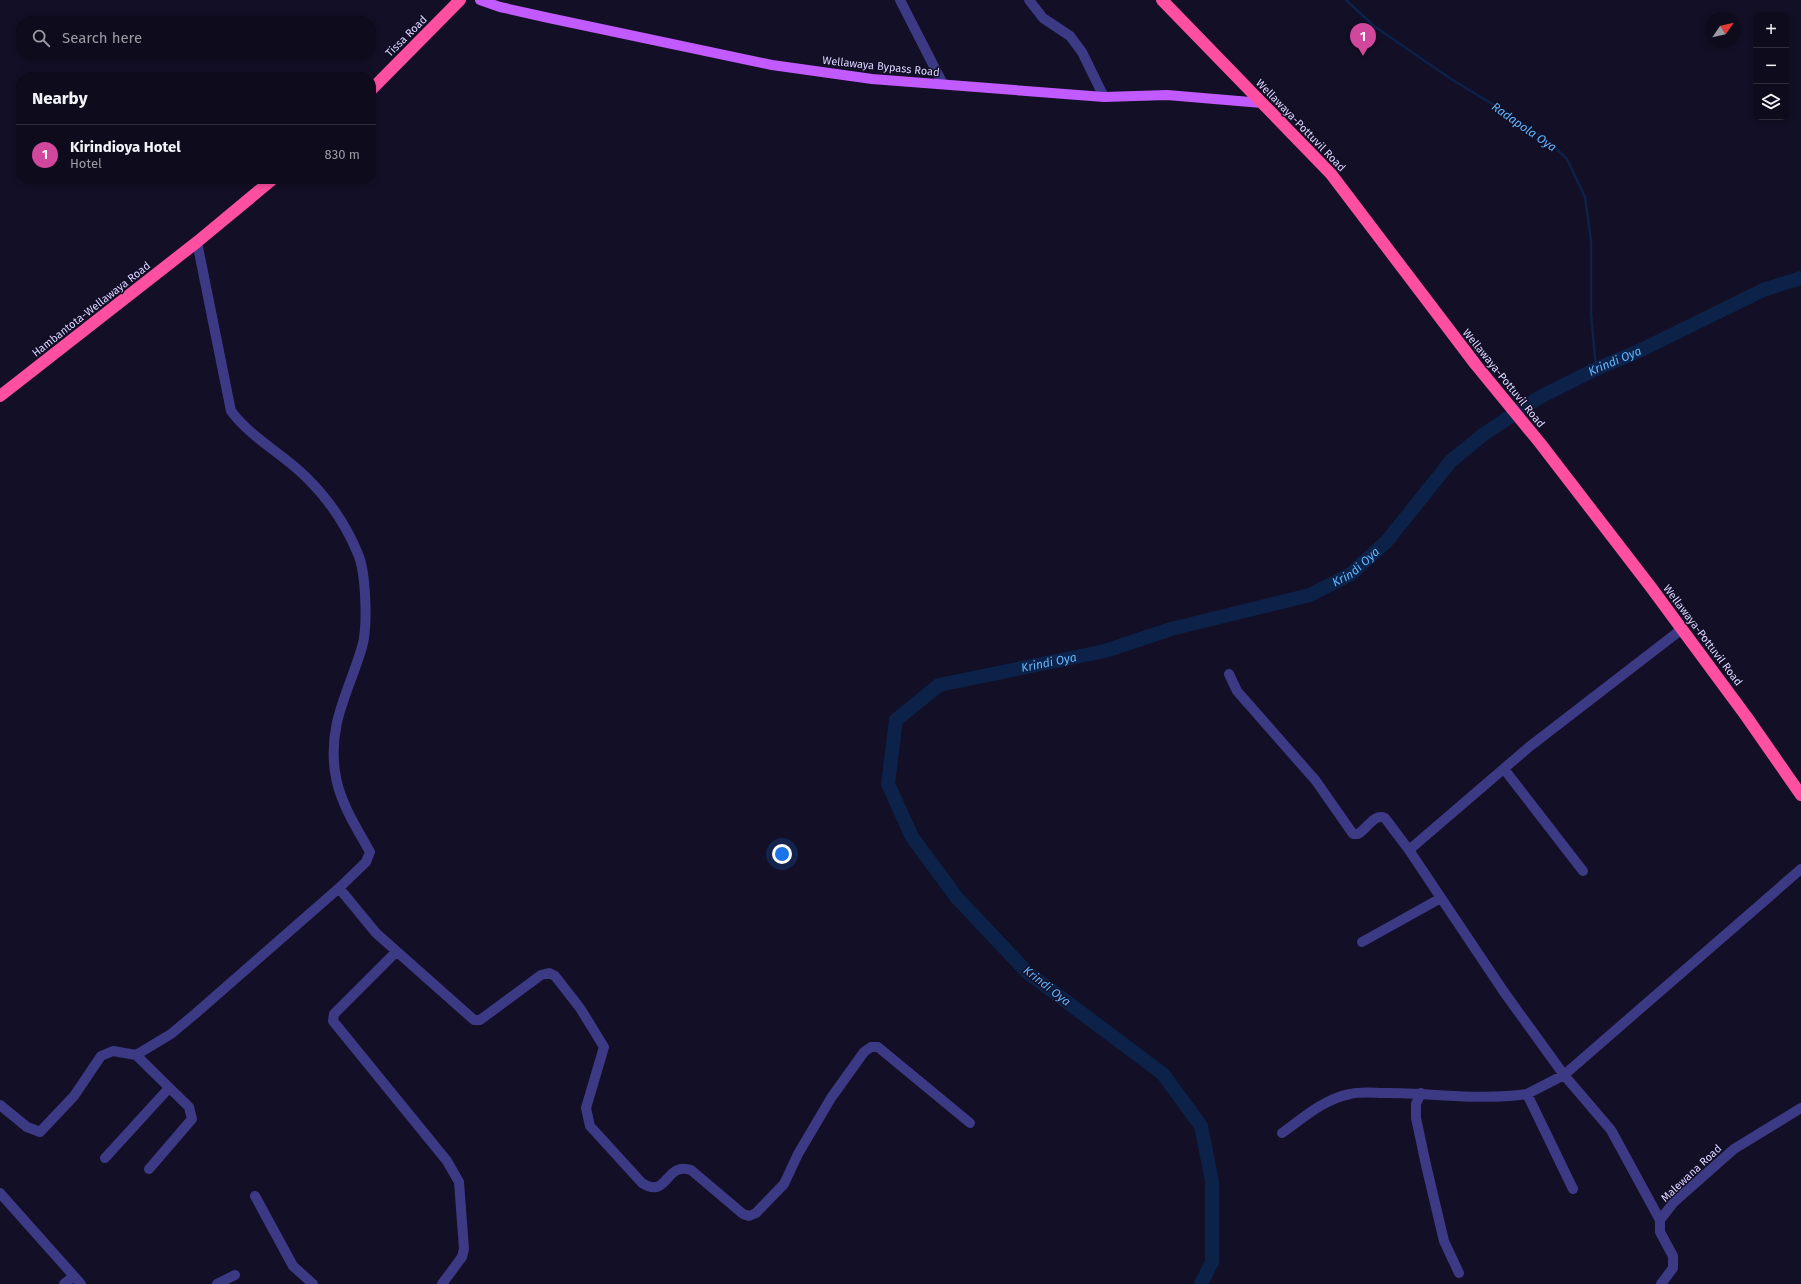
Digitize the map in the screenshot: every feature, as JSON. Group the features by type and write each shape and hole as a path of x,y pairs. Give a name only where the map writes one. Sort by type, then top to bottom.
{"highway":[{"name":"Tissa Road","path":"376,85 460,0"},
{"name":"Wellawaya-Pottuvil Road","path":"1162,0 1331,174 1476,365 1540,443 1682,629 1746,716 1801,795"},
{"path":"197,242 267,184"},
{"name":"Hambantota-Wellawaya Road","path":"0,396 197,242"}],"main road":[{"name":"Wellawaya Bypass Road","path":"480,0 500,7 549,18 772,65 872,79 1104,97 1167,95 1262,102"}],"street":[{"path":"900,0 943,84"},
{"path":"1028,0 1043,18 1070,36 1082,52 1104,97"},
{"path":"136,1055 171,1034 189,1019 339,888 366,862 370,852 343,802 335,772 334,736 338,713 363,645 366,593 359,555 335,510 308,478 242,426 231,411 197,242"},
{"path":"1409,850 1529,747 1682,629"},
{"path":"1229,674 1237,691 1316,781 1353,834 1362,832 1375,818 1381,816 1385,818 1409,850 1504,992 1564,1074 1611,1130 1660,1220 1660,1232 1673,1256 1673,1268 1661,1284"},
{"path":"1504,769 1583,871"},
{"path":"1282,1132 1324,1103 1351,1094 1421,1093 1502,1098 1527,1094 1564,1074 1801,869"},
{"path":"339,888 376,933 474,1020 480,1020 542,975 549,973 555,976 580,1008 604,1048 586,1108 590,1126 642,1183 650,1188 658,1188 678,1170 684,1168 691,1170 743,1214 750,1216 756,1213 784,1184 798,1154 831,1098 864,1052 871,1047 878,1047 970,1123"},
{"path":"1362,942 1441,898"},
{"path":"396,952 334,1014 333,1021 447,1161 459,1182 464,1248 462,1257 442,1284"},
{"path":"0,1105 27,1127 40,1132 74,1096 101,1056 113,1051 136,1055 189,1108 192,1119 149,1169"},
{"path":"105,1158 169,1088"},
{"path":"1421,1093 1416,1104 1416,1118 1444,1241 1459,1273"},
{"path":"1527,1094 1573,1189"},
{"name":"Malewana Road","path":"1660,1220 1674,1202 1734,1149 1801,1108"},
{"path":"0,1193 81,1284"},
{"path":"255,1196 294,1266 301,1275 313,1284"},
{"path":"217,1284 235,1275"},
{"path":"64,1284 74,1276"}],"waterway":[{"name":"Radapola Oya","path":"1346,0 1374,26 1451,79 1517,119 1547,140 1567,159 1585,197 1591,241 1591,313 1596,369"},
{"name":"Krindi Oya","path":"1201,1284 1212,1262 1212,1181 1201,1126 1163,1074 1027,972 957,898 912,837 888,784 896,720 939,685 1105,651 1171,629 1310,595 1351,574 1387,541 1451,461 1484,434 1540,397 1596,369 1639,351 1763,290 1801,278"}],"place":[{"name":"Kirindioya Hotel","path":"1363,56"}]}
